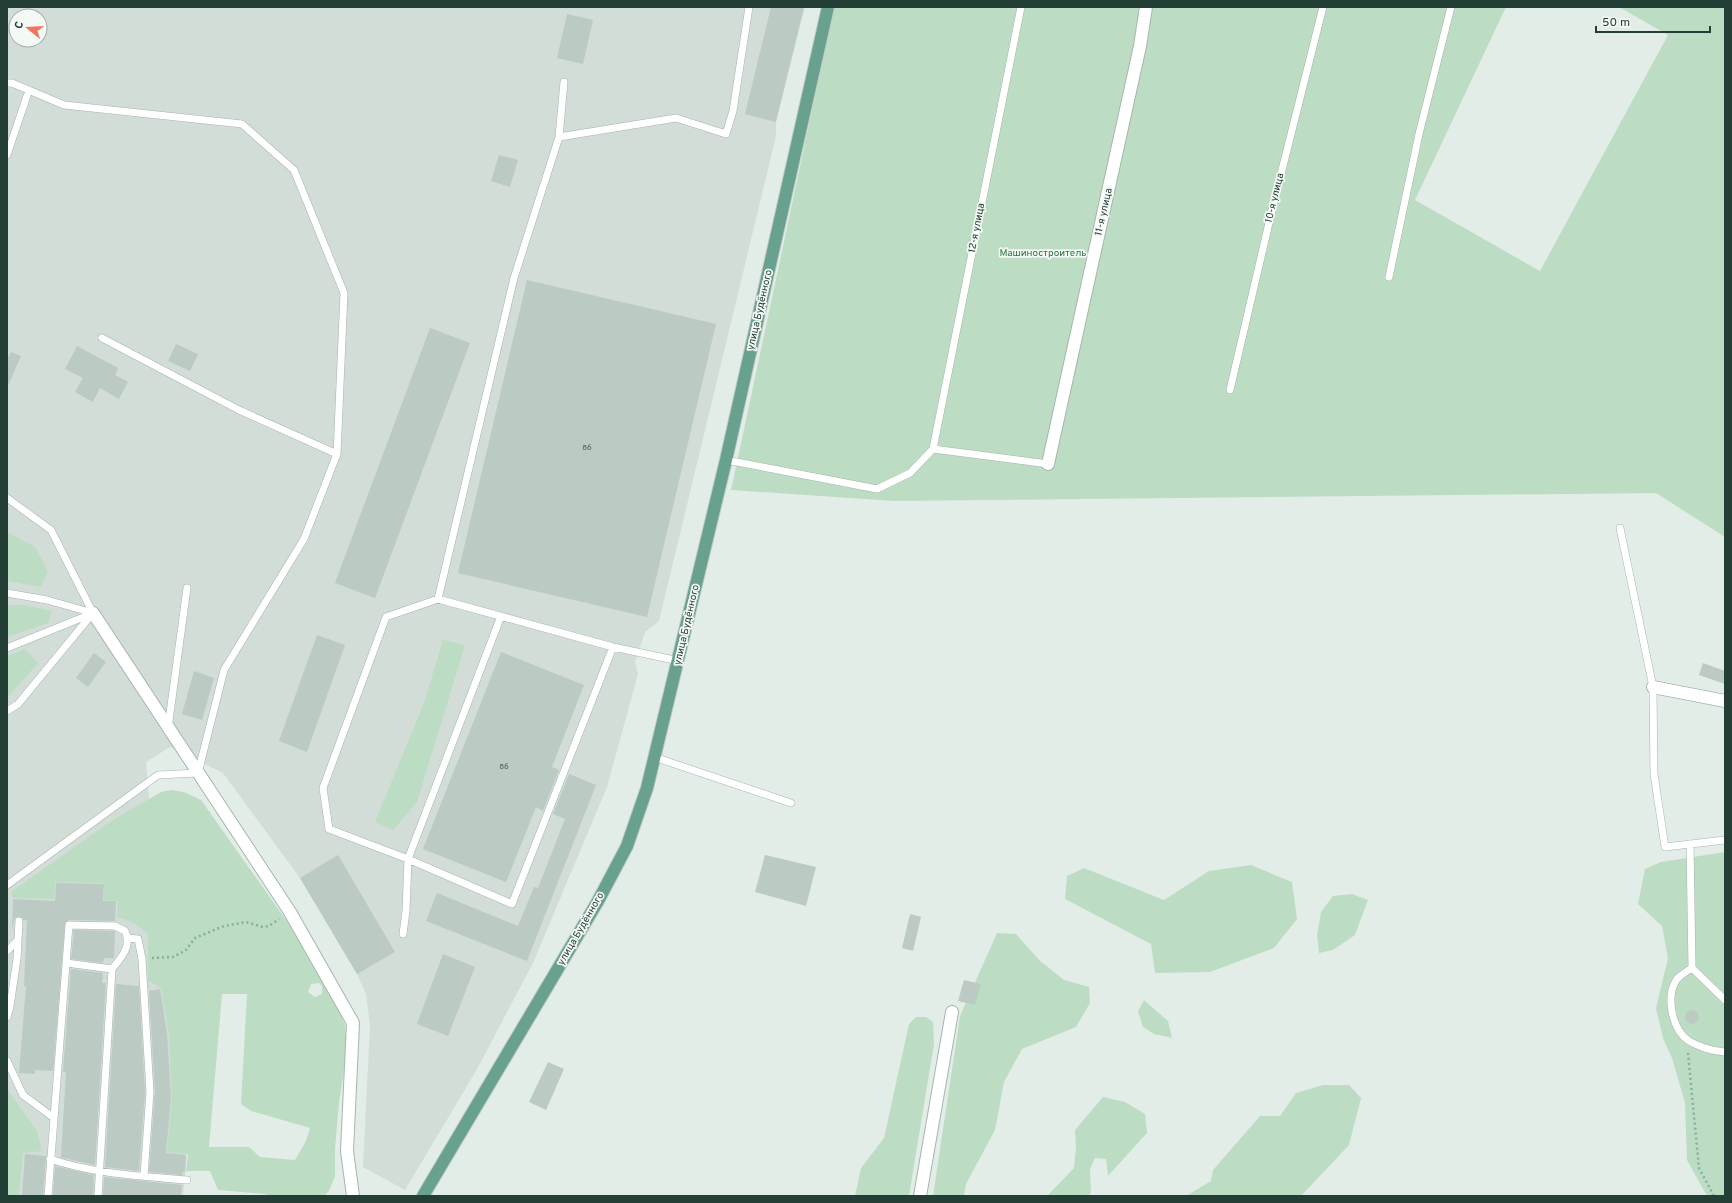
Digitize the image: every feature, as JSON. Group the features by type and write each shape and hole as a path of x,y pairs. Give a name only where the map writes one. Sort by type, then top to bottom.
{"main road":[{"name":"улица Будённого","path":"423,1196 598,901 626,846 647,788 726,460 828,7"}],"street":[{"name":"11-я улица","path":"1048,464 1140,46 1146,7"},
{"path":"93,613 290,912 353,1023 347,1151 354,1196"},
{"path":"1653,687 1725,701"},
{"path":"920,1196 952,1012"}],"lane":[{"path":"559,137 676,118 726,134 733,111 749,7"},
{"name":"12-я улица","path":"933,449 1021,7"},
{"name":"10-я улица","path":"1230,390 1272,210 1323,7"},
{"path":"1389,277 1419,134 1451,7"},
{"path":"7,82 64,105 242,124 294,170 344,293 337,454 304,539 224,670 198,773 158,775 7,885"},
{"path":"438,599 514,278 559,137 564,82"},
{"path":"7,155 29,90"},
{"path":"102,338 239,410 337,454"},
{"path":"726,460 877,489 910,473 933,449 1048,464"},
{"path":"7,498 51,530 93,613"},
{"path":"1620,528 1653,687 1654,774 1665,846 1725,840"},
{"path":"168,728 187,588"},
{"path":"7,593 47,600 93,613"},
{"path":"613,647 512,904 408,859 329,829 324,788 386,617 438,599 613,647 679,660"},
{"path":"7,648 93,613"},
{"path":"7,711 18,704 93,613"},
{"path":"403,934 406,911 408,859 501,616"},
{"path":"654,757 791,803"},
{"path":"1690,844 1692,968 1725,1000"},
{"path":"7,1017 8,1004 17,959 19,922"},
{"path":"48,1196 69,925 115,926 125,931 128,938 124,954 112,968 98,1196"},
{"path":"128,938 138,939 142,959 150,1092 144,1176"},
{"path":"7,951 18,940"},
{"path":"66,963 112,968"},
{"path":"1692,968 1678,978 1672,988 1670,1001 1679,1029 1688,1041 1710,1051 1725,1052"},
{"path":"7,1061 23,1095 54,1118"},
{"path":"50,1159 70,1166 99,1171 187,1180"}],"path":[{"path":"142,959 173,957 186,950 195,938 231,924 246,922 264,927 269,926 290,912"},
{"path":"1687,1047 1700,1168 1714,1196"}],"shaded area":[{"path":"7,7 805,7 776,121 776,136 659,621 645,632 635,662 638,674 607,787 533,963 476,1071 405,1190 363,1167 370,1026 366,994 357,974 300,878 223,773 170,747 146,762 169,1033 187,1152 183,1196 7,1196"}],"green space":[{"name":"Машиностроитель","path":"834,7 1506,7 1415,200 1540,271 1668,35 1619,7 1725,7 1725,537 1656,493 894,501 731,490"},
{"path":"7,532 35,547 48,571 41,587 7,581"},
{"path":"7,605 25,605 52,611 48,623 7,637"},
{"path":"443,640 465,645 417,802 393,830 375,822 424,703"},
{"path":"25,649 38,663 7,698 7,656"},
{"path":"171,790 184,792 201,800 286,920 328,987 345,1025 347,1052 339,1102 335,1149 335,1176 329,1191 324,1196 269,1196 265,1194 218,1190 210,1171 186,1171 188,1154 167,1152 172,1098 169,1036 161,988 148,980 148,934 133,922 117,917 118,901 104,900 104,883 55,882 54,899 13,898 11,892 111,821 161,792","holes":["319,983 322,986 322,994 315,997 308,992 311,984","222,994 247,994 241,1104 251,1111 310,1128 306,1141 295,1160 260,1157 249,1147 209,1147"]},
{"path":"1725,852 1725,1196 1707,1196 1687,1160 1685,1103 1672,1058 1663,1038 1656,1008 1668,958 1662,926 1638,904 1645,869 1661,862"},
{"path":"1251,865 1292,882 1297,919 1274,948 1210,972 1155,973 1151,944 1065,899 1067,876 1084,868 1164,900 1209,871"},
{"path":"1352,894 1368,900 1355,935 1333,950 1319,953 1317,935 1321,912 1333,896"},
{"path":"997,933 1016,934 1040,961 1064,980 1089,987 1090,1003 1076,1027 1022,1049 1004,1082 995,1130 966,1184 964,1196 933,1196 960,1016"},
{"path":"1144,1000 1168,1021 1172,1038 1154,1034 1143,1027 1138,1011"},
{"path":"916,1017 926,1017 933,1022 934,1044 909,1196 855,1196 861,1168 884,1138 909,1024"},
{"path":"1323,1085 1349,1085 1361,1098 1349,1145 1301,1196 1186,1196 1211,1181 1213,1170 1260,1116 1280,1116 1296,1093"},
{"path":"7,1089 37,1131 42,1151 23,1153 19,1196 7,1196"},
{"path":"1103,1097 1125,1102 1145,1114 1147,1133 1108,1176 1106,1159 1095,1158 1090,1169 1091,1192 1089,1196 1047,1196 1074,1168 1076,1147 1075,1130"}],"building":[{"path":"771,7 804,7 776,122 745,114"},
{"path":"567,14 593,20 583,64 557,58"},
{"path":"499,155 518,160 510,187 491,181"},
{"path":"527,280 716,324 647,617 458,573"},
{"path":"430,328 470,343 375,598 335,583"},
{"path":"176,344 198,354 190,371 168,361"},
{"path":"77,346 118,368 115,375 128,382 119,399 100,388 93,402 75,392 83,378 65,369"},
{"path":"11,352 21,356 7,388 7,360"},
{"path":"317,635 345,645 307,752 279,741"},
{"path":"501,652 584,685 552,767 559,770 543,811 536,807 506,882 423,849"},
{"path":"94,653 106,662 88,687 76,678"},
{"path":"1703,663 1725,671 1725,684 1699,675"},
{"path":"194,671 214,678 202,720 182,714"},
{"path":"569,774 596,785 527,961 426,921 437,893 518,926 534,887 538,888 565,819 553,814"},
{"path":"338,855 395,952 357,974 300,878"},
{"path":"765,855 816,867 806,906 755,892"},
{"path":"56,883 104,884 103,901 116,901 115,921 69,920 65,923 53,1071 35,1070 35,1074 19,1073 26,986 24,986 27,919 24,921 21,917 16,917 12,931 13,899 55,901"},
{"path":"910,914 921,917 913,951 902,948"},
{"path":"74,930 115,931 114,958 104,958 103,963 71,959"},
{"path":"443,954 475,967 448,1036 417,1024"},
{"path":"71,969 103,973 102,983 106,983 95,1165 59,1157 61,1157 66,1072 63,1072"},
{"path":"964,980 981,984 975,1005 958,1001"},
{"path":"116,984 139,986 145,1092 139,1171 105,1167"},
{"path":"160,989 167,1033 171,1097 166,1153 186,1155 185,1172 183,1172 182,1175 149,1172 155,1092 149,991"},
{"path":"1692,1010 1697,1012 1699,1017 1697,1022 1692,1024 1687,1022 1685,1017 1687,1012"},
{"path":"548,1062 564,1069 546,1110 529,1102"},
{"path":"25,1154 46,1156 43,1196 22,1196"},
{"path":"55,1166 94,1175 93,1196 53,1196"},
{"path":"104,1177 182,1185 181,1196 103,1196"}]}
